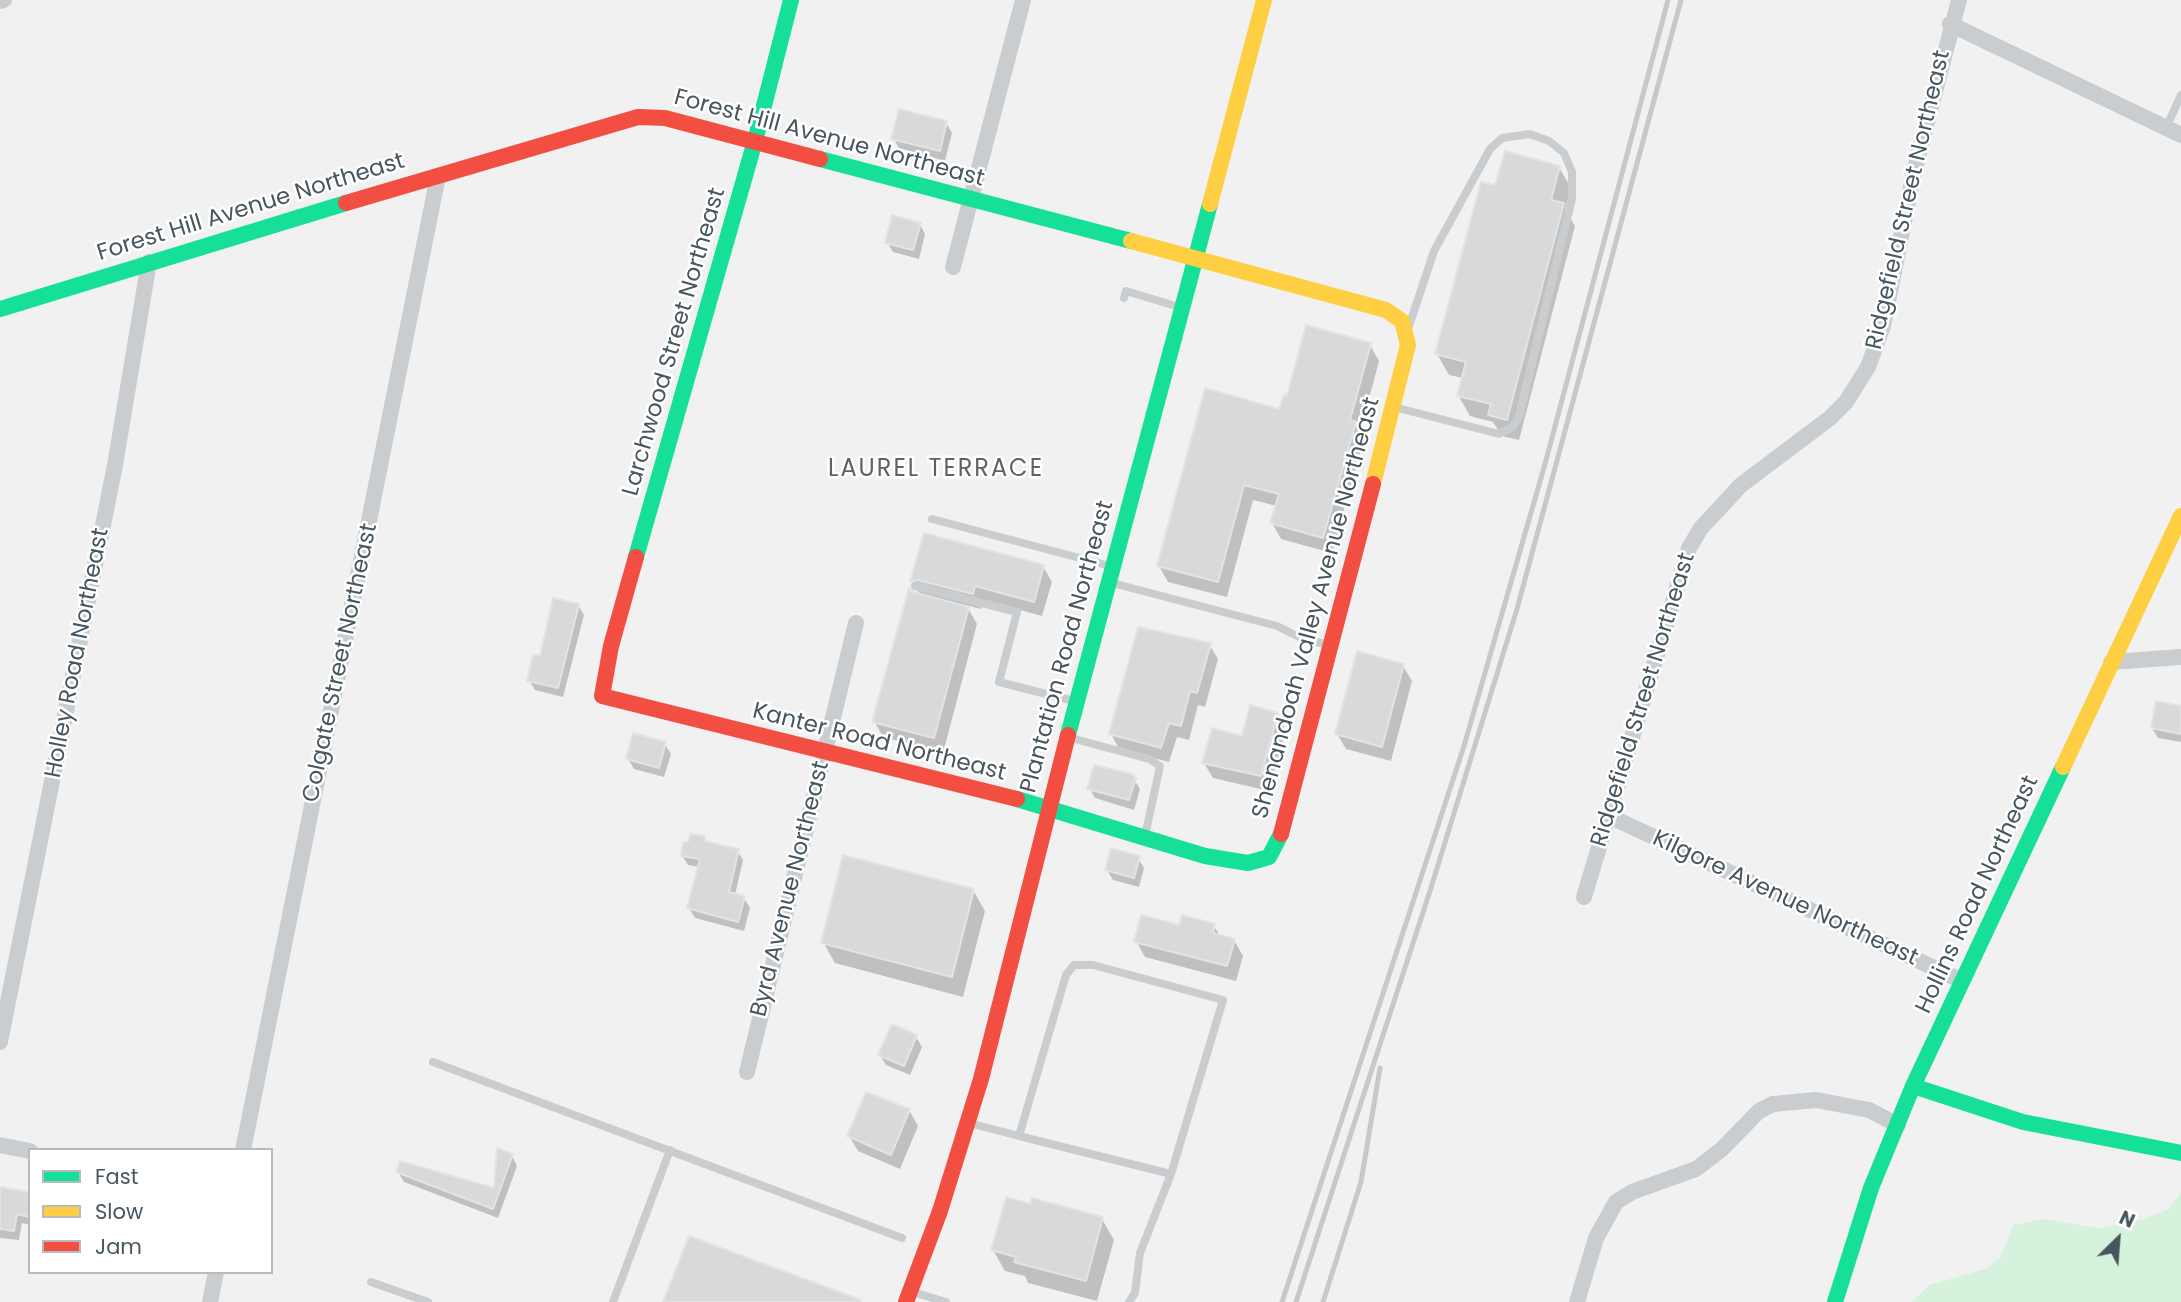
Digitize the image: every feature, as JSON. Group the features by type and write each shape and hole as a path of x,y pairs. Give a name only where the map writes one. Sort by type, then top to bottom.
{"street":[{"name":"Larchwood Street Northeast","path":"602,696 611,646 755,141 791,0"},
{"path":"953,267 1023,0"},
{"name":"Plantation Road Northeast","path":"908,1297 969,1123 1067,737 1264,0"},
{"name":"Ridgefield Street Northeast","path":"1584,897 1689,548 1701,528 1741,485 1838,410 1859,385 1868,367 1883,326 1914,172 1950,24 1959,0"},
{"path":"1950,24 2174,131"},
{"name":"Forest Hill Avenue Northeast","path":"0,309 638,117 665,118 755,141 1386,310 1402,321 1407,332"},
{"name":"Colgate Street Northeast","path":"243,1148 438,176"},
{"name":"Holley Road Northeast","path":"0,1042 115,465 149,262"},
{"name":"Shenandoah Valley Avenue Northeast","path":"1144,839 1205,856 1248,863 1269,856 1278,845 1333,645 1393,407 1408,345 1407,332"},
{"name":"Hollins Road Northeast","path":"1835,1302 1871,1188 1913,1086 2181,516"},
{"name":"Byrd Avenue Northeast","path":"747,1072 856,623"},
{"path":"2111,662 2181,657"},
{"name":"Kanter Road Northeast","path":"602,696 1049,807 1144,839"},
{"name":"Kilgore Avenue Northeast","path":"1609,816 1962,981"},
{"path":"1913,1086 2023,1122 2181,1153"},
{"path":"1577,1302 1595,1238 1616,1202 1632,1192 1696,1169 1722,1149 1759,1111 1773,1104 1816,1100 1869,1110 1898,1125"},
{"path":"0,1145 28,1151"},
{"path":"210,1302 216,1274"}],"lane":[{"path":"2174,131 2181,95"},
{"path":"1393,407 1499,434 1513,426 1519,416 1572,199 1572,172 1563,153 1549,141 1530,134 1502,138 1489,149 1434,251 1407,332"},
{"path":"1124,298 1126,291 1182,308"},
{"path":"932,519 1277,626 1305,640 1333,645"},
{"path":"915,586 1017,612 999,682 1077,702"},
{"path":"1067,737 1149,759 1160,766 1144,839"},
{"path":"1019,1136 1066,975 1074,965 1093,965 1223,1000 1171,1174 1140,1253 1135,1293 1129,1302"},
{"path":"433,1062 902,1238"},
{"path":"969,1123 1171,1174"},
{"path":"612,1302 670,1150"},
{"path":"371,1282 428,1302"},
{"path":"908,1297 946,1302"}],"green space":[{"path":"2181,1193 2181,1302 1912,1302 1929,1285 1985,1269 2000,1258 2013,1225 2044,1219 2097,1228 2142,1220 2169,1209"}],"building":[{"path":"899,109 947,121 940,151 891,139"},
{"path":"1505,151 1560,166 1551,200 1564,203 1507,420 1488,415 1491,404 1457,396 1466,362 1435,354 1481,182 1495,185"},
{"path":"892,215 921,223 913,250 885,243"},
{"path":"1306,325 1371,343 1350,420 1356,422 1323,538 1270,523 1279,494 1244,485 1218,582 1157,566 1205,388 1279,409 1284,395 1287,396"},
{"path":"924,533 1044,565 1034,602 975,586 973,594 917,580 910,582"},
{"path":"909,588 913,592 969,607 934,738 872,722"},
{"path":"553,598 579,604 558,688 527,681 533,655 540,656"},
{"path":"1138,627 1211,643 1197,693 1190,691 1181,726 1169,723 1161,748 1109,734"},
{"path":"1357,651 1404,664 1382,747 1335,734"},
{"path":"2156,701 2181,706 2181,734 2151,728"},
{"path":"1250,705 1278,713 1261,776 1202,763 1212,728 1242,736"},
{"path":"633,733 666,742 659,768 626,759"},
{"path":"1094,765 1132,774 1136,778 1129,800 1087,789"},
{"path":"690,834 705,836 704,841 739,849 729,892 745,896 738,922 687,908 700,859 681,856 683,842 688,842"},
{"path":"1111,848 1140,856 1134,878 1105,870"},
{"path":"843,855 974,889 952,977 821,943"},
{"path":"1141,915 1179,925 1182,915 1215,924 1213,933 1235,939 1227,966 1134,942"},
{"path":"892,1024 917,1035 904,1066 878,1055"},
{"path":"866,1092 910,1109 891,1155 847,1136"},
{"path":"497,1148 513,1154 493,1209 396,1172 400,1161 494,1188"},
{"path":"0,1187 28,1192 28,1217 17,1214 14,1231 0,1229"},
{"path":"1006,1197 1030,1204 1032,1198 1103,1217 1086,1281 1014,1262 1016,1257 991,1250"},
{"path":"689,1236 861,1300 861,1302 663,1302"}],"railway":[{"path":"1282,1302 1464,746 1545,464 1668,0"},
{"path":"1296,1302 1430,891 1517,609 1681,0"},
{"path":"1323,1302 1361,1182 1380,1068"}],"traffic: fast":[{"path":"636,557 755,141 791,0"},
{"path":"820,159 1131,241"},
{"path":"0,309 346,203"},
{"path":"1068,735 1210,204"},
{"path":"1835,1302 1871,1188 1913,1086 2063,767"},
{"path":"1017,799 1205,856 1248,863 1269,857 1281,834"},
{"path":"1913,1086 2023,1122 2181,1153"}],"traffic: slow":[{"path":"1210,204 1264,0"},
{"path":"1131,241 1386,310 1402,321 1408,345 1373,484"},
{"path":"2063,767 2181,516"}],"traffic: jam":[{"path":"346,203 638,117 665,118 820,159"},
{"path":"1281,834 1373,484"},
{"path":"636,557 611,646 602,696 1017,799"},
{"path":"906,1302 940,1211 981,1079 1068,735"}],"district":[{"name":"LAUREL TERRACE","path":"936,470"}]}
